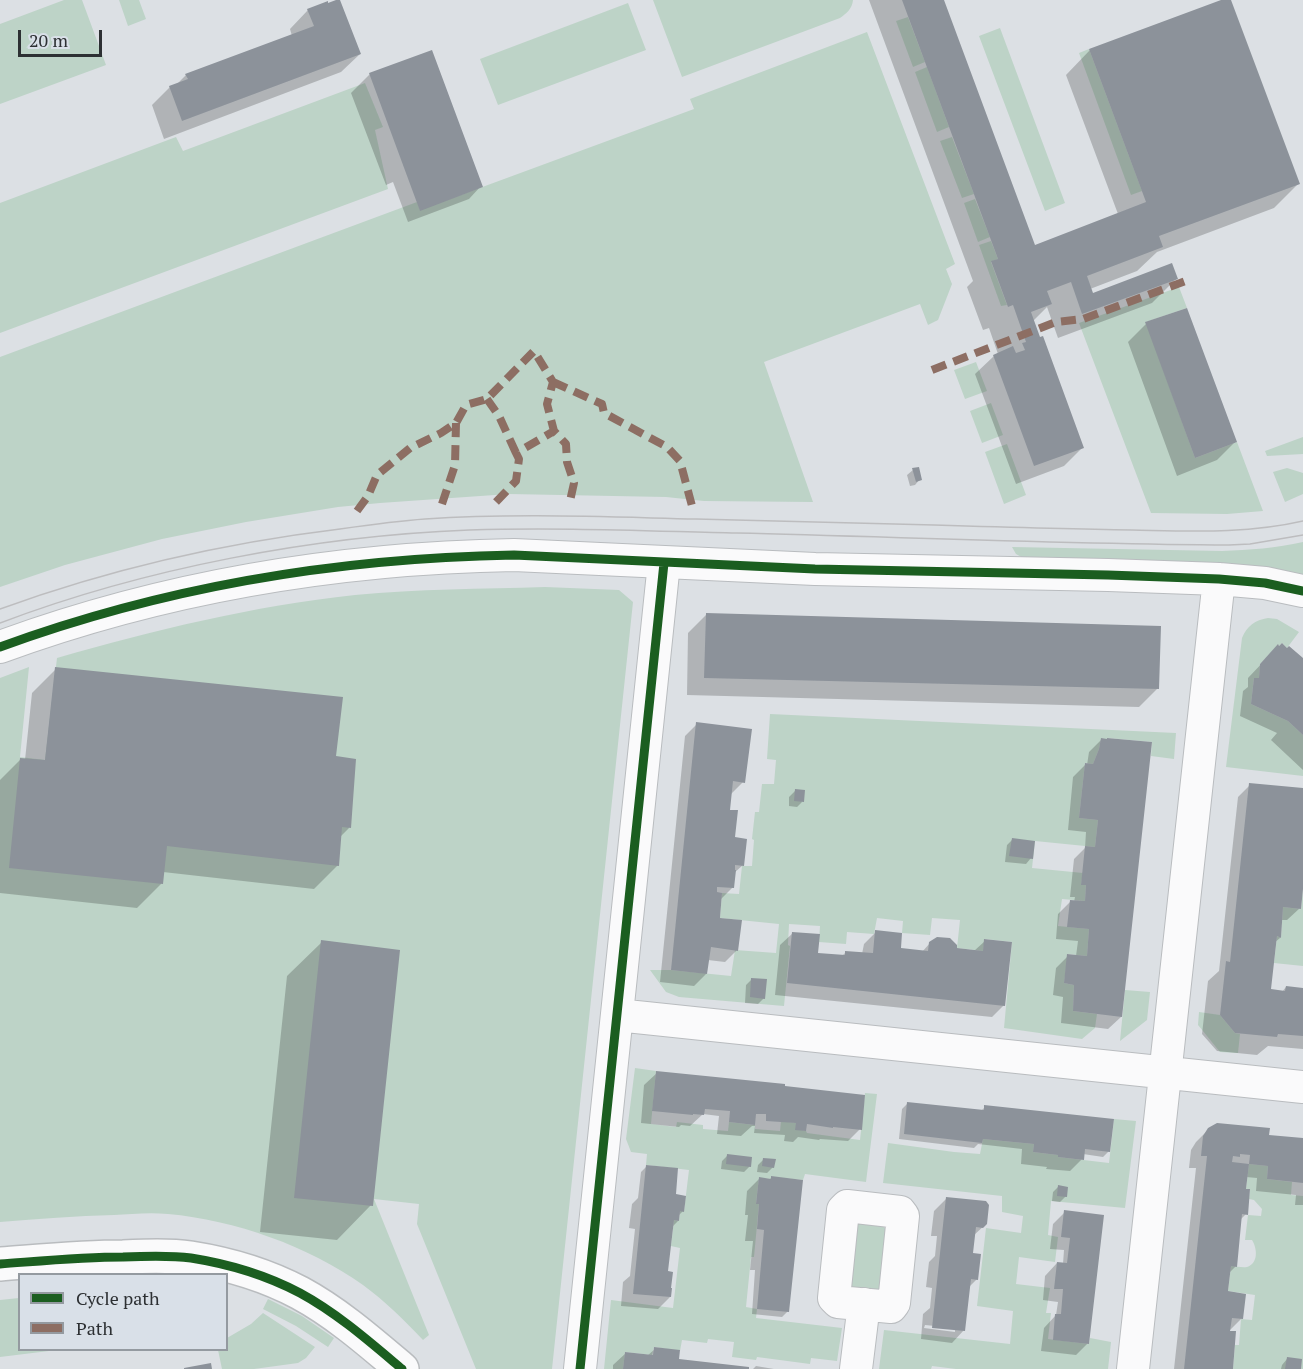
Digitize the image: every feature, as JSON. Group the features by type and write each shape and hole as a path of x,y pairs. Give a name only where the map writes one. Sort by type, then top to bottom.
{"street":[{"path":"0,647 45,631 145,603 242,582 328,569 438,558 505,555 815,569 1219,579 1265,583 1303,591"},
{"path":"580,1369 664,563"},
{"path":"1133,1369 1219,579"},
{"path":"617,1015 1303,1087"},
{"path":"0,1264 86,1257 146,1256 190,1258 240,1269 280,1284 328,1311 402,1369"},
{"path":"856,1369 864,1304"}],"green space":[{"path":"64,0 82,0 106,65 0,104 0,24"},
{"path":"119,0 139,0 146,19 128,26"},
{"path":"653,0 853,0 852,6 840,18 682,77"},
{"path":"628,3 646,50 498,105 480,59"},
{"path":"908,17 925,62 913,67 896,21"},
{"path":"1000,28 1065,203 1045,211 979,36"},
{"path":"867,32 955,264 946,269 952,284 938,320 928,325 920,304 764,362 813,502 704,501 666,497 509,494 338,507 162,539 65,565 0,587 0,357 417,202 420,210 694,109 690,99"},
{"path":"1089,49 1142,191 1131,195 1079,53"},
{"path":"927,67 949,127 937,132 915,72"},
{"path":"365,83 383,127 375,130 388,189 0,333 0,203 176,137 183,151"},
{"path":"952,137 974,194 962,198 940,141"},
{"path":"975,199 990,237 978,242 964,203"},
{"path":"991,241 998,259 991,262 1007,305 1001,306 979,245"},
{"path":"1179,287 1187,308 1146,322 1195,458 1237,442 1263,511 1227,514 1151,513 1079,323"},
{"path":"976,362 987,391 965,399 954,370"},
{"path":"991,403 1003,435 982,443 970,411"},
{"path":"1303,437 1303,454 1267,456 1265,451"},
{"path":"1007,444 1026,495 1004,504 985,452"},
{"path":"1287,468 1303,473 1303,494 1285,502 1273,472"},
{"path":"1303,542 1303,575 1025,559 1016,554 1012,547 1222,551"},
{"path":"545,587 619,590 633,602 552,1369 476,1369 417,1224 419,1204 374,1199 429,1335 423,1340 379,1298 342,1271 295,1247 245,1229 193,1217 154,1213 0,1222 0,678 29,667 20,757 45,760 57,658 204,620 317,600 402,592"},
{"path":"1268,618 1277,619 1299,632 1287,648 1282,643 1278,645 1260,664 1259,678 1254,678 1251,704 1288,721 1303,735 1303,776 1226,767 1242,638 1252,624"},
{"path":"770,714 1176,733 1174,759 1151,756 1152,742 1101,739 1093,764 1085,763 1079,818 1098,820 1095,847 1035,841 1032,868 1083,873 1081,885 1086,885 1085,901 1062,899 1058,926 1089,929 1087,956 1068,954 1064,983 1074,985 1073,1011 1097,1014 1095,1028 1082,1039 1004,1028 1012,942 985,939 983,951 957,948 960,920 932,918 930,935 902,933 903,921 877,918 874,934 847,932 846,944 819,942 820,926 789,924 788,945 790,946 784,1006 679,997 666,992 650,970 731,976 735,950 776,953 779,924 720,918 722,893 739,894 742,866 752,866 755,812 759,812 762,784 774,784 776,760 767,759"},
{"path":"1303,889 1303,966 1274,963 1277,936 1281,938 1283,907 1301,909"},
{"path":"1125,990 1150,992 1147,1020 1120,1041"},
{"path":"1199,1012 1220,1015 1235,1033 1240,1034 1238,1053 1220,1052 1198,1025"},
{"path":"635,1068 656,1071 651,1124 676,1127 677,1122 703,1125 703,1129 728,1131 729,1122 755,1125 755,1129 780,1131 781,1121 796,1123 796,1129 807,1133 860,1140 865,1093 877,1094 866,1182 805,1174 803,1180 759,1178 754,1257 751,1257 746,1307 757,1309 756,1318 842,1328 837,1361 811,1358 810,1364 757,1357 756,1360 732,1357 734,1342 708,1339 707,1343 682,1340 680,1351 654,1347 652,1355 625,1352 623,1369 604,1369 611,1300 673,1308 680,1248 671,1246 674,1220 679,1221 680,1211 684,1211 689,1170 646,1165 647,1154 631,1152 626,1139"},
{"path":"1114,1119 1136,1121 1125,1208 1051,1201 1048,1235 1058,1237 1055,1262 1019,1257 1016,1284 1050,1288 1046,1313 1051,1313 1048,1339 1089,1344 1090,1338 1111,1342 1108,1369 956,1369 932,1366 931,1369 879,1369 884,1330 1010,1344 1013,1311 977,1306 986,1228 1021,1233 1023,1216 1002,1212 1002,1196 883,1183 888,1143 980,1154 983,1139 1034,1144 1033,1152 1109,1163"},
{"path":"1249,1164 1268,1166 1267,1179 1292,1182 1291,1195 1303,1196 1303,1369 1233,1369 1235,1345 1239,1345 1241,1319 1252,1320 1255,1295 1228,1291 1231,1266 1247,1267 1254,1262 1256,1251 1254,1243 1252,1240 1245,1240 1248,1215 1261,1216 1262,1209 1254,1200 1249,1199 1250,1189 1246,1189"},
{"path":"858,1223 882,1225 889,1233 883,1285 875,1292 852,1289 847,1280 851,1231"},
{"path":"18,1298 18,1351 49,1351 0,1357 0,1300"},
{"path":"268,1299 302,1316 334,1338 328,1347 296,1326 263,1309"},
{"path":"263,1313 315,1347 306,1358 298,1363 254,1369 222,1369 218,1351 228,1351 228,1337 251,1324"}],"building":[{"path":"340,0 361,54 182,121 169,86 188,79 185,74 314,26 307,9"},
{"path":"902,0 944,0 1035,245 1146,202 1089,49 1221,0 1231,0 1300,184 1159,236 1163,247 1087,276 1093,293 1172,263 1178,279 1082,314 1071,282 1047,291 1052,304 1031,312 1040,337 1043,336 1084,448 1034,466 993,355 1013,346 1016,353 1025,350 1022,343 1026,342 1013,305 1008,307 991,261 998,259"},
{"path":"432,50 483,187 420,211 369,73"},
{"path":"1187,308 1237,442 1195,458 1145,322"},
{"path":"919,467 922,480 916,482 912,468"},
{"path":"706,613 1161,626 1159,689 704,678"},
{"path":"1282,643 1303,658 1303,735 1288,721 1251,704 1254,678 1259,678 1260,664 1278,644 1279,646"},
{"path":"55,667 343,697 336,756 356,759 351,828 342,827 339,866 167,846 163,884 9,868 20,758 45,760"},
{"path":"696,722 752,729 745,783 733,781 730,810 738,810 735,837 747,839 744,866 735,865 734,888 717,887 717,892 722,893 720,918 742,920 738,951 711,947 707,974 671,970"},
{"path":"1101,738 1152,742 1122,1017 1073,1011 1074,985 1064,983 1067,954 1087,956 1089,929 1067,927 1070,900 1085,901 1086,885 1081,885 1085,846 1095,847 1098,820 1079,818 1085,763 1093,764"},
{"path":"1249,783 1303,788 1301,909 1283,907 1281,938 1277,936 1271,989 1285,991 1286,986 1303,988 1303,1036 1278,1034 1277,1037 1235,1033 1220,1015 1226,961 1230,962"},
{"path":"795,789 805,790 804,802 794,801"},
{"path":"1012,838 1035,841 1033,859 1009,856"},
{"path":"875,930 902,933 901,948 928,951 929,942 937,937 950,938 957,948 983,951 984,939 1012,942 1005,1006 787,983 792,932 820,934 818,953 845,955 845,951 873,953"},
{"path":"321,940 400,950 373,1206 294,1198"},
{"path":"751,978 767,979 765,999 750,997"},
{"path":"656,1071 785,1084 785,1086 865,1095 862,1130 807,1124 806,1131 795,1130 796,1123 766,1121 766,1114 756,1114 755,1125 729,1122 730,1111 705,1109 704,1115 693,1115 652,1111"},
{"path":"907,1102 984,1110 984,1105 1114,1119 1110,1152 1085,1149 1084,1160 1033,1152 1034,1144 983,1139 982,1143 904,1134"},
{"path":"1217,1123 1270,1128 1269,1135 1303,1138 1303,1183 1267,1179 1268,1166 1249,1164 1246,1189 1250,1189 1248,1215 1242,1214 1237,1267 1231,1266 1228,1291 1246,1294 1243,1319 1232,1318 1230,1331 1236,1331 1233,1369 1184,1369 1207,1156 1201,1156 1203,1136 1208,1128","holes":["1250,1155 1249,1164 1232,1162 1233,1156"]},
{"path":"727,1154 752,1157 751,1167 726,1164"},
{"path":"763,1158 776,1159 774,1168 762,1166"},
{"path":"646,1165 678,1168 676,1194 686,1196 684,1212 680,1211 679,1221 674,1220 668,1271 673,1272 671,1297 633,1294"},
{"path":"771,1176 803,1180 789,1312 757,1309 764,1230 757,1229 759,1204 756,1204 759,1177 771,1179"},
{"path":"1058,1185 1068,1187 1067,1197 1057,1196"},
{"path":"946,1197 986,1201 989,1205 987,1224 983,1228 976,1227 973,1253 981,1254 978,1280 971,1279 965,1331 932,1328"},
{"path":"1064,1210 1104,1215 1089,1344 1053,1340 1055,1314 1061,1314 1063,1289 1054,1289 1057,1262 1067,1263 1070,1238 1061,1237"},
{"path":"654,1347 680,1350 679,1359 749,1367 749,1369 623,1369 625,1352 653,1355"},
{"path":"1287,1357 1302,1359 1301,1369 1285,1369"},
{"path":"211,1363 212,1369 184,1369 184,1368"}],"tram line":[{"path":"0,609 125,570 210,550 297,535 425,519 560,516 1197,531 1240,530 1303,521"},
{"path":"0,623 55,603 113,586 231,558 351,539 411,533 569,529 1229,545 1250,544 1303,535"}],"marked path":[{"path":"932,370 1056,322 1083,319 1191,279"},
{"path":"357,511 368,496 377,475 410,448 456,423 466,405 487,399 534,351 553,382 547,404 554,431 566,444 567,462 574,483 570,501"},
{"path":"553,382 602,404 604,413 667,447 680,461 692,506"},
{"path":"487,399 499,416 516,453"},
{"path":"442,504 455,465 456,423"},
{"path":"496,502 516,481 519,459 516,453 554,431"}],"cycle path":[{"path":"0,647 62,626 189,592 318,570 449,557 514,555 815,569 1219,579 1265,583 1303,591"},
{"path":"580,1369 664,563"},
{"path":"0,1264 166,1256 219,1263 274,1281 314,1301 353,1328 402,1369"}]}
